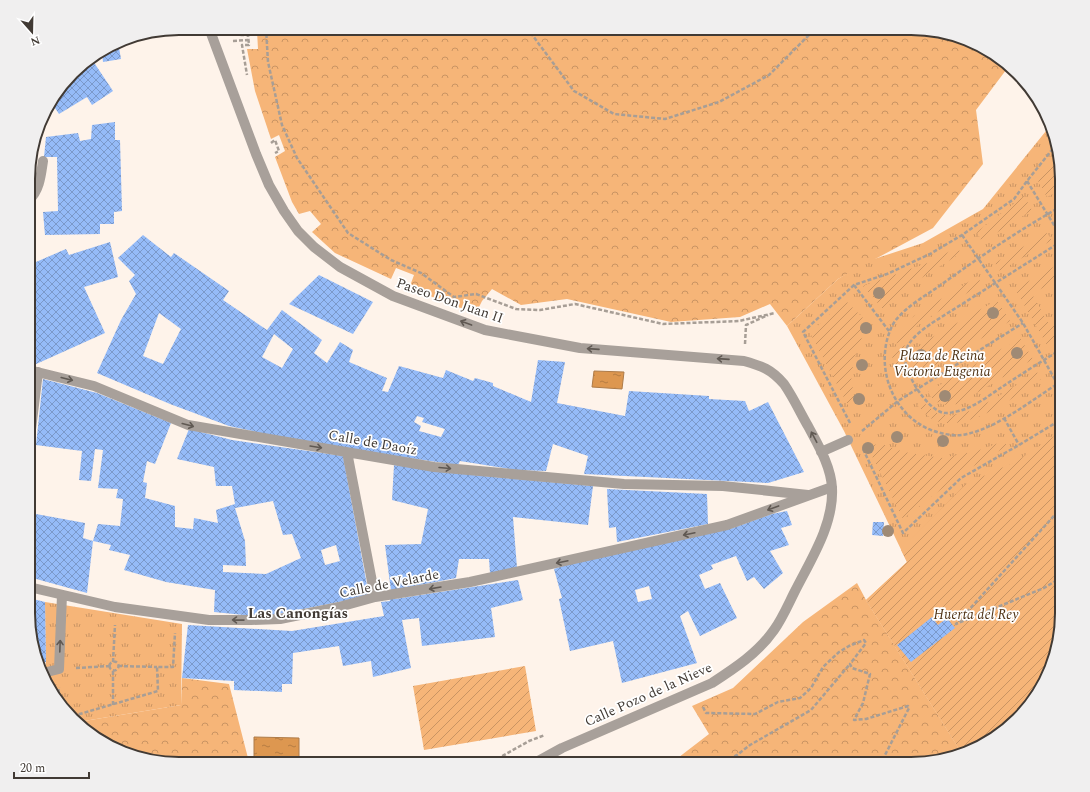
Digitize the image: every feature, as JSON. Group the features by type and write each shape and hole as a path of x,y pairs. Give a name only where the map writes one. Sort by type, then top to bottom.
{"street":[{"name":"Paseo Don Juan II","path":"212,35 269,185 284,212 298,231 314,247 340,268 393,296 485,330 580,348 744,361 760,366 776,374 784,384 821,452 829,472 832,487"},
{"path":"35,192 43,161"},
{"name":"Calle de Daoíz","path":"35,371 94,386 188,426 434,467 624,484 723,486 810,495"},
{"path":"821,452 852,438"},
{"path":"347,452 375,598"},
{"name":"Calle de Velarde","path":"35,588 115,607 209,620 280,619 375,598 470,582 727,526 832,487"},
{"name":"Calle Pozo de la Nieve","path":"546,757 562,748 712,683 734,669 756,650 774,630 816,550 830,510 832,487"},
{"path":"48,672 59,669 62,595"}],"path":[{"path":"266,35 268,62 282,125 297,158 348,233 391,260 421,273 454,297 476,294 516,309 540,310 575,304 663,324 739,321 775,313 746,325"},
{"path":"532,35 574,91 614,114 665,119 719,102 769,75 809,35"},
{"path":"241,40 248,40"},
{"path":"1052,150 1014,199 962,235 930,254 887,274 854,285 803,332 852,438 903,533 961,478 1055,423"},
{"path":"1027,181 1055,227"},
{"path":"1055,210 978,258 906,310 895,321 889,331 885,351 885,370 891,390 898,402 912,420 939,433 952,435 966,434 1004,418 1055,385"},
{"path":"962,235 1023,323 1055,380"},
{"path":"1055,245 995,282 932,323 915,336 908,345 905,356 905,364 907,372 917,389 925,399 944,413 961,411 982,400 1055,353"},
{"path":"854,285 889,331"},
{"path":"852,438 917,389 1023,323"},
{"path":"1004,418 1019,445"},
{"path":"1055,515 956,624 1044,588 1055,581"},
{"path":"115,607 114,662 118,666 173,667 176,615"},
{"path":"694,691 706,713 755,714 778,702 800,698 811,688 823,667 839,652 864,640 866,643 811,710 750,745 733,757"},
{"path":"59,669 109,666 114,662"},
{"path":"850,664 852,668 870,674 863,702 854,720 866,719 908,706 909,708 884,757"},
{"path":"109,666 113,671 113,705"},
{"path":"113,671 116,670 118,666"},
{"path":"77,715 158,692 158,667"}],"green space":[{"path":"257,35 920,35 948,40 966,46 983,54 1006,71 976,110 983,164 933,228 838,279 787,326 770,304 740,317 671,322 567,299 521,305 492,289 482,301 477,311 451,306 410,286 414,275 396,268 391,279 335,253 312,232 321,224 310,211 299,214 292,202 275,157 285,151 279,135 271,139 255,91 247,49 258,49"},
{"name":"Plaza de Reina Victoria Eugenia","path":"1046,131 1050,142 1055,170 1054,631 1044,668 1036,685 1025,701 1013,715 991,733 959,748 866,600 907,562 844,431 787,326 838,279 868,261 923,243 983,209"},
{"path":"1054,159 1055,193 1047,197 1037,179"},
{"path":"1024,196 1032,210 982,242 977,232"},
{"path":"1047,233 1052,240 1000,271 995,263"},
{"path":"957,247 961,253 907,287 883,309 863,286 933,261"},
{"path":"1055,266 1055,281 1032,294 1050,326 1055,323 1055,340 1047,345 1015,289"},
{"path":"978,276 981,284 919,324 909,334 900,357 903,373 897,377 892,356 900,335 914,316"},
{"path":"845,300 868,323 856,352 851,376 855,404 850,409 810,333"},
{"path":"997,300 1010,321 918,377 912,366 911,358 915,351 924,342"},
{"path":"1020,338 1033,359 958,404 940,404 934,400 928,392"},
{"path":"1037,372 1041,379 1004,404 990,412 961,422 947,423 934,420 917,405 923,402 935,412 944,415 954,415 966,412 992,400"},
{"name":"Huerta del Rey","path":"1055,436 1055,622 1052,641 1044,668 1036,685 1013,715 983,738 959,748 866,600 907,562 901,550 966,484 1017,461"},
{"path":"1004,441 1007,446 962,473 903,519 868,448 879,443 904,452 942,458 977,451"},
{"path":"857,583 866,600 959,748 920,757 679,757 709,734 692,706 733,688 803,622"},
{"path":"45,602 182,624 181,705 84,721 77,715 59,693 46,667"},
{"path":"525,666 536,731 424,750 413,686"},
{"path":"182,678 229,684 248,757 170,757 151,754 124,746 107,738 84,721 181,705"}],"water":[{"path":"594,371 624,372 622,389 592,387"},
{"path":"254,737 299,738 299,757 254,757"}],"building":[{"path":"119,48 121,59 103,62 102,57"},
{"path":"94,63 113,91 92,105 87,97 59,114 54,107 59,99 77,77"},
{"path":"115,122 115,140 120,140 122,211 114,212 114,224 100,224 100,234 45,235 43,212 58,211 57,157 44,157 46,137 78,133 80,141 91,139 92,125"},
{"path":"143,235 171,257 174,253 229,291 223,300 267,330 282,310 322,340 314,353 327,363 340,342 353,350 349,362 387,378 382,391 388,392 399,366 443,378 446,370 473,381 475,378 493,383 493,386 531,402 538,360 565,362 557,403 625,416 629,391 709,396 709,399 745,401 749,411 768,402 804,472 768,483 584,474 588,456 553,444 546,471 516,470 460,461 458,465 312,444 229,426 170,404 97,373 121,320 136,294 129,281 135,275 118,258","holes":["159,313 181,329 163,364 143,356","274,334 293,349 282,368 262,357","417,416 424,418 422,422 445,429 441,437 419,431 421,426 414,422"]},
{"path":"110,242 118,277 84,287 105,333 35,365 35,262 66,249 69,255"},
{"path":"319,275 373,302 353,334 289,304"},
{"path":"43,379 97,393 171,423 155,464 147,461 143,482 147,483 145,498 175,506 175,527 193,529 194,518 218,523 216,510 235,504 232,486 216,486 214,467 177,459 189,429 232,440 343,456 369,596 263,617 214,612 215,590 166,582 124,570 130,555 109,550 111,545 93,541 98,524 120,526 123,499 116,498 118,489 98,488 103,450 95,449 91,481 79,480 82,451 36,445","holes":["273,501 283,535 292,534 301,558 266,574 223,572 223,565 246,566 245,541 235,508","336,545 340,561 325,565 321,550"]},
{"path":"394,465 473,475 593,486 588,525 513,517 517,568 490,573 489,559 459,559 456,578 394,590 395,599 518,580 523,600 491,608 495,637 422,646 419,618 402,620 411,668 373,677 371,661 343,666 339,646 293,653 292,684 282,684 282,692 234,690 234,681 182,678 188,625 292,631 384,616 381,602 390,601 388,592 391,591 385,545 421,544 428,509 392,500"},
{"path":"607,489 707,494 708,524 617,542 616,527 609,528"},
{"path":"787,511 792,525 781,528 789,545 770,551 783,573 764,589 754,577 747,581 736,556 711,565 713,569 699,575 705,589 720,583 737,618 700,636 688,611 680,616 697,663 622,683 613,641 570,651 559,599 562,598 554,569 580,560 733,528 772,514","holes":["649,586 652,599 638,602 635,590"]},
{"path":"36,514 85,523 83,538 93,541 87,593 35,579"},
{"path":"873,522 884,522 883,536 872,535"},
{"path":"35,600 45,602 46,662 44,662 40,650 36,631"},
{"path":"932,617 938,625 947,618 955,628 911,662 897,645"}],"district":[{"name":"Las Canongías","path":"298,613"}]}
